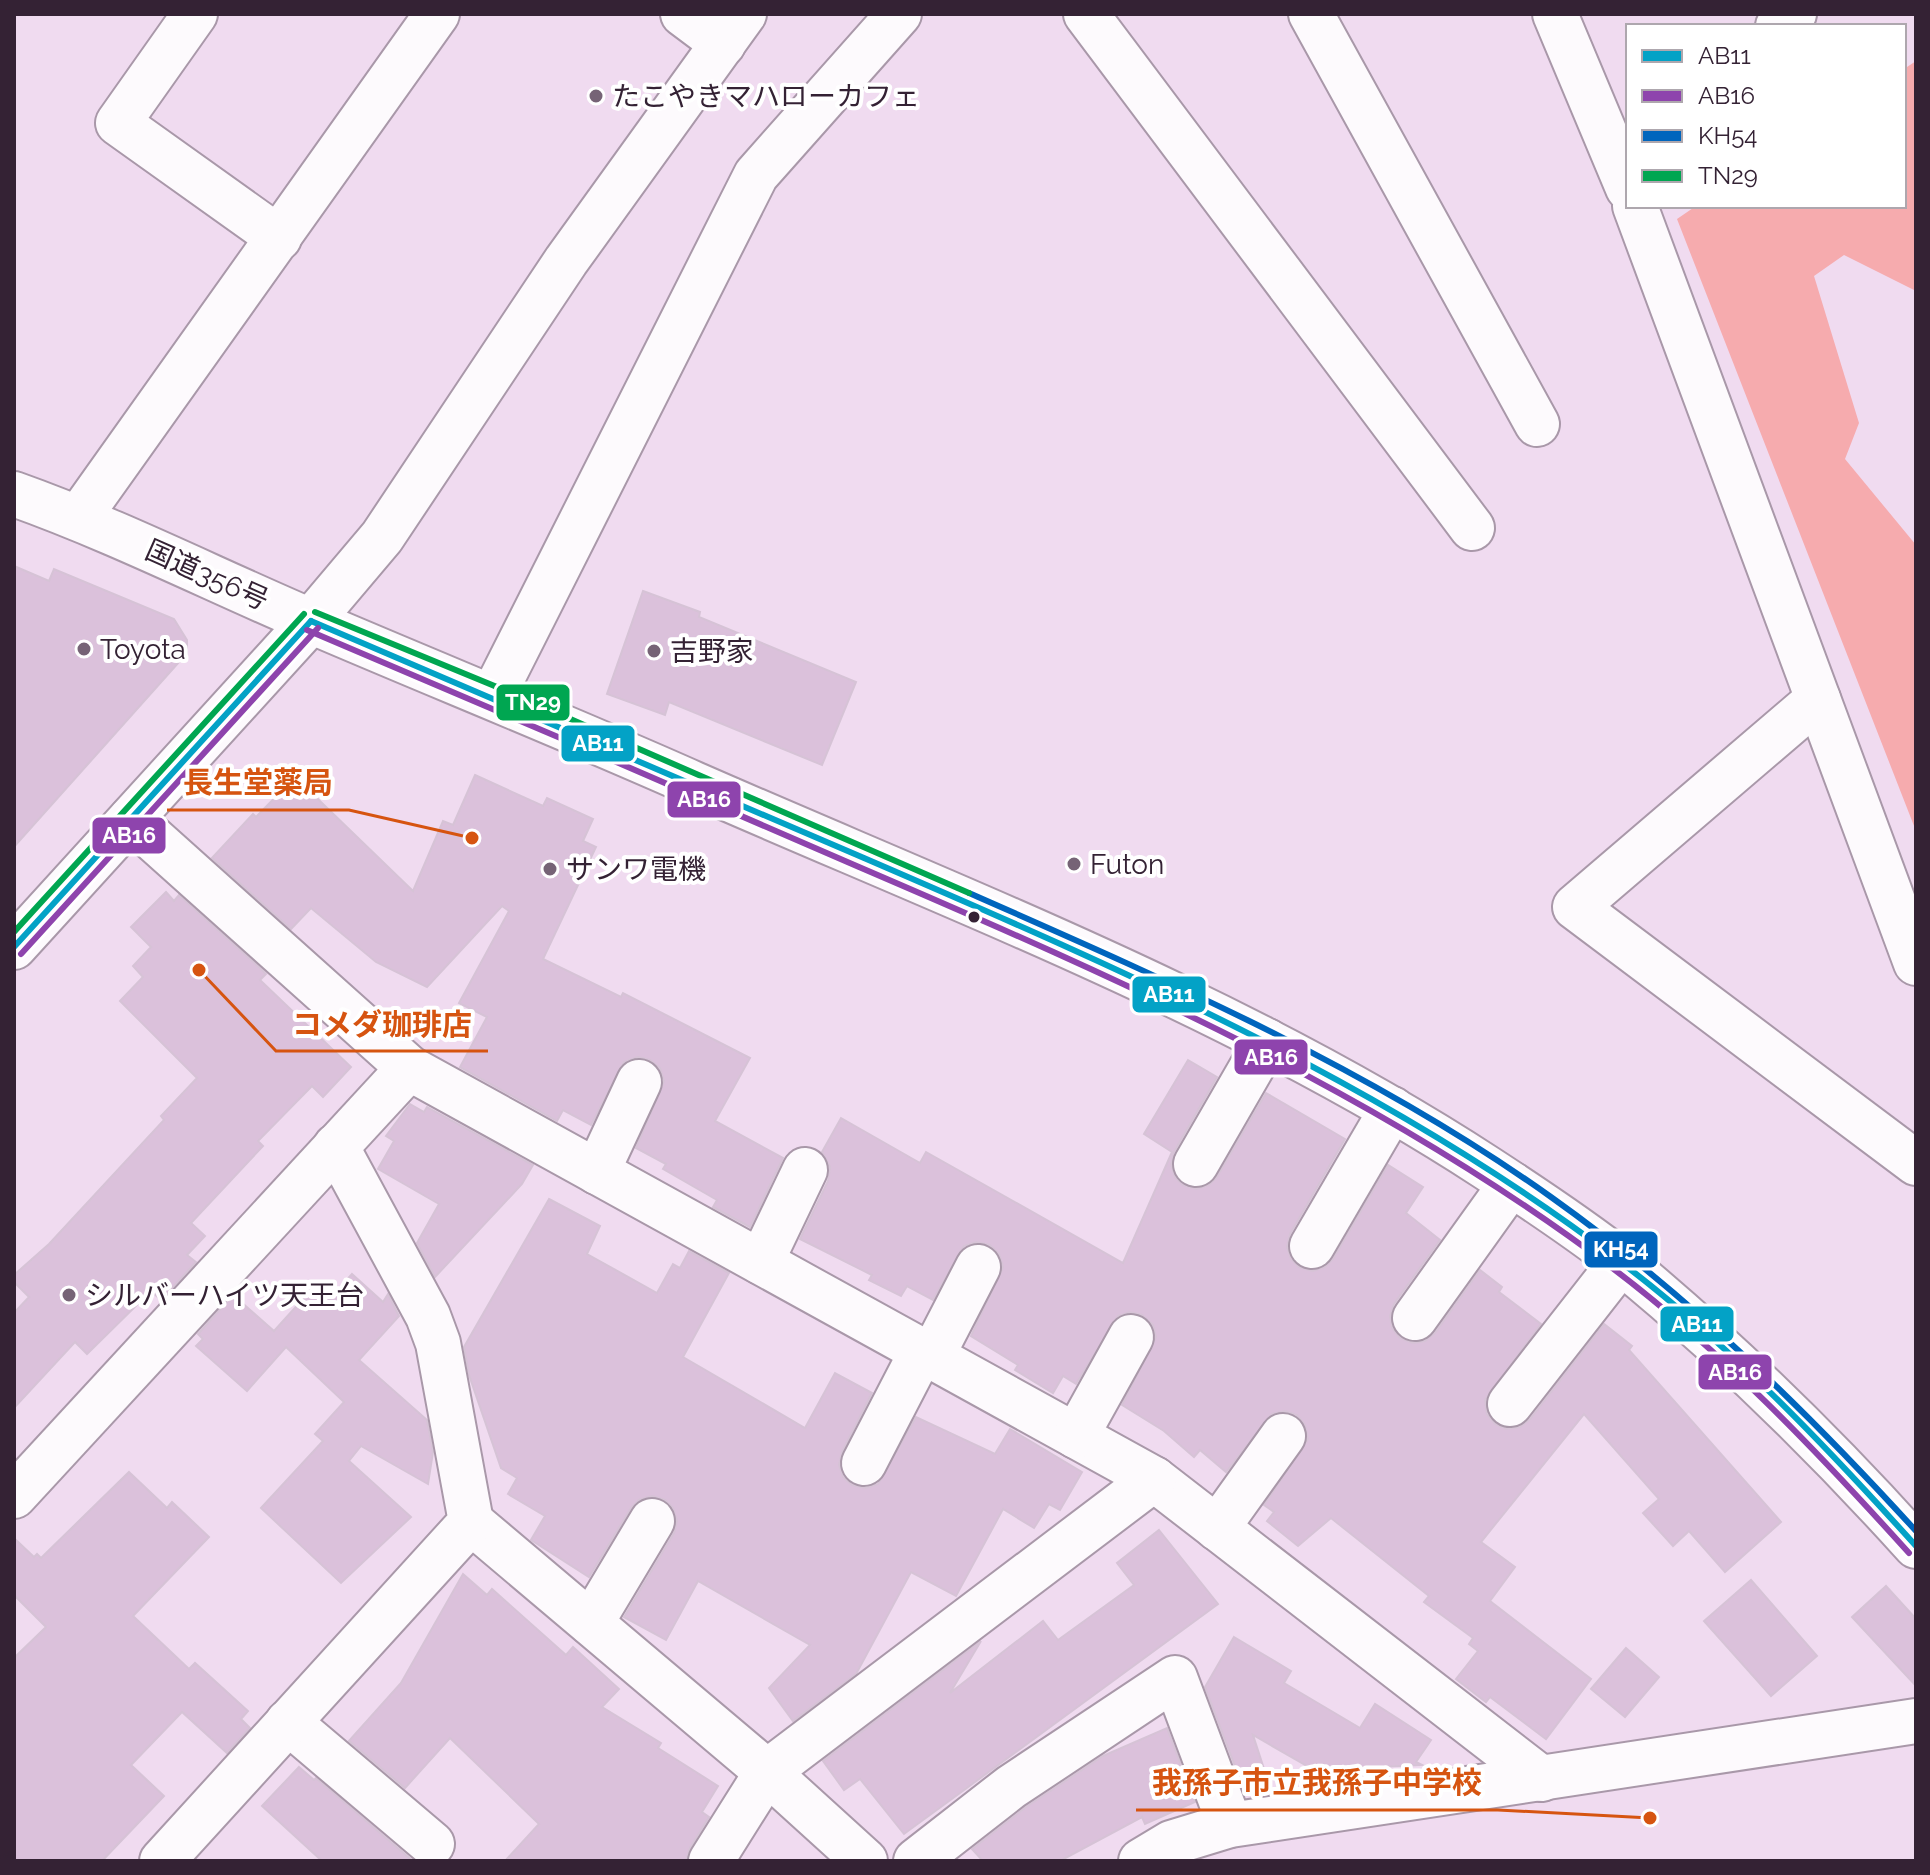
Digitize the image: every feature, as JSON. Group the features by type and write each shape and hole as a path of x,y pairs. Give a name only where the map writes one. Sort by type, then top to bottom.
{"main road":[{"path":"195,14 118,123 279,238"},
{"path":"79,517 437,14"},
{"path":"14,947 311,621 382,537 566,261 734,29 683,14"},
{"path":"493,696 756,175 899,14"},
{"path":"1086,14 1472,528"},
{"path":"1311,14 1537,424"},
{"path":"1555,14 1620,141 1626,176"},
{"path":"1636,208 1916,963"},
{"name":"国道356号","path":"14,494 79,517 311,621 493,696 1082,953 1267,1041 1392,1109 1511,1184 1621,1262 1775,1397 1916,1546"},
{"path":"1818,699 1575,907 1916,1163"},
{"path":"131,819 409,1068 1154,1479 1542,1779"},
{"path":"1196,1164 1267,1041"},
{"path":"14,1496 409,1068"},
{"path":"597,1172 639,1082"},
{"path":"1312,1246 1392,1109"},
{"path":"336,1146 428,1316 438,1343 471,1522 767,1772 865,1861"},
{"path":"761,1262 805,1170"},
{"path":"1415,1318 1511,1184"},
{"path":"1510,1404 1621,1262"},
{"path":"864,1463 978,1267"},
{"path":"1076,1436 1131,1337"},
{"path":"1217,1528 1283,1436"},
{"path":"711,1861 767,1772 1154,1479"},
{"path":"591,1623 652,1521"},
{"path":"162,1861 471,1522"},
{"path":"916,1861 1011,1787 1175,1678 1230,1825"},
{"path":"1141,1861 1171,1843 1230,1825 1916,1721"},
{"path":"288,1722 432,1844"}],"shaded area":[{"path":"1916,61 1916,291 1844,255 1814,276 1859,423 1845,459 1916,545 1916,831 1677,219 1693,208 1906,208 1906,68"}],"building":[{"path":"14,566 49,581 54,569 174,619 187,640 187,653 14,847"},
{"path":"643,591 700,612 699,617 856,682 822,765 669,702 665,715 607,694"},
{"path":"475,775 543,806 547,798 593,819 583,841 596,847 543,959 621,997 623,993 750,1058 715,1121 783,1158 750,1227 713,1207 717,1200 663,1169 666,1164 636,1148 664,1081 660,1068 650,1060 638,1057 624,1062 591,1125 563,1110 557,1121 460,1067 487,1017 459,1003 509,911 502,906 427,987 376,962 311,908 291,929 212,858 253,814 256,817 295,777 413,891 443,821 453,825"},
{"path":"166,892 174,901 179,895 260,968 266,974 260,980 351,1067 323,1097 312,1086 258,1141 263,1146 191,1223 205,1236 187,1255 196,1262 161,1300 151,1291 87,1354 75,1342 14,1408 14,1313 29,1297 14,1282 14,1275 49,1244 164,1120 161,1116 197,1078 120,1001 143,977 133,966 151,947 131,927"},
{"path":"1188,1060 1217,1077 1174,1152 1171,1165 1175,1177 1183,1185 1197,1189 1209,1185 1217,1177 1266,1093 1345,1139 1290,1234 1287,1247 1291,1259 1299,1267 1313,1271 1325,1267 1333,1259 1388,1165 1423,1187 1406,1213 1440,1240 1394,1304 1390,1316 1392,1328 1400,1338 1413,1343 1425,1341 1435,1333 1480,1270 1502,1287 1499,1292 1541,1324 1485,1400 1487,1414 1495,1424 1507,1429 1520,1427 1530,1419 1604,1324 1632,1346 1629,1350 1781,1522 1725,1572 1689,1531 1673,1546 1643,1513 1659,1499 1584,1414 1481,1542 1515,1567 1490,1601 1591,1679 1546,1739 1490,1697 1486,1702 1456,1679 1478,1651 1469,1644 1473,1638 1424,1602 1429,1596 1331,1518 1298,1546 1267,1521 1274,1512 1264,1505 1308,1439 1305,1425 1297,1415 1285,1411 1272,1414 1226,1472 1200,1450 1194,1457 1164,1431 1122,1405 1156,1337 1153,1325 1142,1315 1130,1312 1118,1316 1076,1384 1063,1376 1053,1393 1015,1370 1018,1365 971,1336 1003,1267 999,1254 990,1245 976,1242 964,1246 933,1300 907,1286 901,1296 869,1280 872,1275 800,1239 828,1181 830,1167 822,1152 841,1118 920,1163 926,1152 1123,1263 1172,1152 1144,1134"},
{"path":"410,1104 424,1112 427,1107 533,1165 522,1184 435,1277 417,1243 439,1204 378,1169 394,1141 386,1136"},
{"path":"549,1199 600,1226 587,1254 657,1293 673,1264 680,1268 689,1251 729,1273 683,1357 805,1428 835,1373 872,1393 842,1452 839,1465 843,1477 852,1485 866,1488 878,1484 916,1417 995,1454 1010,1429 1082,1472 1060,1510 1049,1504 1034,1528 1003,1509 956,1596 911,1572 856,1674 793,1721 769,1688 810,1645 698,1581 666,1640 624,1617 674,1533 677,1521 673,1508 665,1500 652,1496 639,1500 631,1508 589,1577 531,1540 545,1516 508,1494 517,1478 501,1468 469,1375 464,1347"},
{"path":"352,1274 383,1302 388,1294 399,1316 359,1360 427,1420 433,1452 428,1484 361,1446 349,1461 411,1517 341,1583 261,1508 323,1441 315,1434 344,1402 286,1347 247,1391 196,1346 203,1339 198,1334 233,1295 274,1331 312,1289 327,1302"},
{"path":"129,1472 167,1508 172,1502 209,1537 133,1616 189,1669 195,1663 248,1711 241,1719 250,1728 227,1753 182,1712 131,1765 164,1796 102,1861 14,1861 14,1658 46,1627 14,1595 14,1538 34,1557 37,1554 41,1558"},
{"path":"1159,1530 1218,1604 904,1834 860,1779 844,1790 823,1761 981,1641 950,1693 1043,1621 1058,1640 1134,1585 1117,1563"},
{"path":"463,1574 487,1595 492,1589 566,1655 573,1647 619,1689 602,1707 661,1743 658,1748 718,1786 702,1812 709,1817 690,1848 686,1861 505,1861 539,1824 450,1738 405,1788 349,1741 401,1683"},
{"path":"1751,1580 1817,1656 1771,1696 1704,1621"},
{"path":"1886,1586 1916,1619 1916,1686 1852,1617"},
{"path":"1234,1637 1291,1671 1284,1683 1360,1728 1375,1704 1431,1740 1416,1762 1422,1765 1314,1770 1253,1735 1265,1772 1241,1782 1205,1687"},
{"path":"1626,1648 1659,1677 1625,1717 1591,1689"},
{"path":"1167,1728 1195,1802 1145,1824 1142,1817 1060,1861 983,1861 972,1849 1026,1807 1103,1756"},
{"path":"299,1767 413,1861 322,1861 262,1806"}],"transit line":[{"name":"TN29","path":"315,612 497,687 969,893"},
{"name":"TN29","path":"14,932 304,614"},
{"name":"AB11","path":"311,621 1060,944 1254,1036 1348,1086 1531,1197 1659,1292 1774,1396 1916,1546"},
{"name":"AB11","path":"14,947 311,621"},
{"name":"AB16","path":"21,954 318,628"},
{"name":"AB16","path":"307,630 957,909 1152,997 1342,1094 1524,1205 1652,1299 1767,1403 1909,1553"},
{"name":"KH54","path":"969,893 1268,1030 1413,1108 1483,1151 1601,1234 1697,1313 1787,1397 1916,1531"}],"place":[{"name":"たこやきマハローカフェ","path":"596,96"},
{"name":"Toyota","path":"84,649"},
{"name":"吉野家","path":"654,651"},
{"name":"長生堂薬局","path":"472,838"},
{"name":"Futon","path":"1074,864"},
{"name":"サンワ電機","path":"550,869"},
{"name":"コメダ珈琲店","path":"199,970"},
{"name":"シルバーハイツ天王台","path":"69,1295"},
{"name":"我孫子市立我孫子中学校","path":"1650,1818"}]}
